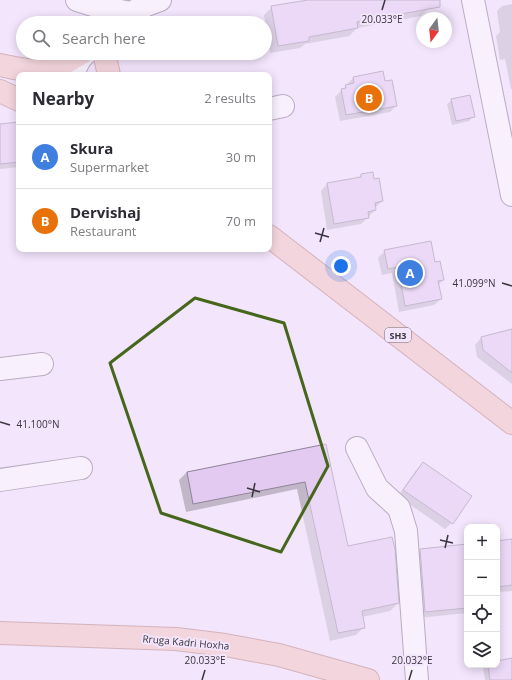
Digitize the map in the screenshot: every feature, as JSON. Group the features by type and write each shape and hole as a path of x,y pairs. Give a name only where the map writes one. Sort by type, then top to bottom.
{"main road":[{"path":"0,65 30,70 47,70 62,65 70,60"},
{"path":"105,60 107,72"},
{"path":"0,69 16,77"},
{"path":"0,91 16,99"},
{"name":"SH3","path":"274,241 512,423"},
{"name":"Rruga Kadri Hoxha","path":"0,633 176,639 225,645 279,655 368,680"}],"street":[{"path":"77,0 96,6 118,16"},
{"path":"126,16 143,6 160,0"},
{"path":"473,0 512,196"},
{"path":"74,72 80,60"},
{"path":"98,72 101,60"},
{"path":"0,369 42,364"},
{"path":"357,448 377,488 399,508 406,531 417,680"},
{"path":"0,480 81,468"}],"highlighted area":[{"path":"195,298 284,323 328,466 281,552 161,513 110,363"}],"building":[{"path":"308,0 440,0 440,7 357,22 358,28 309,37 309,41 278,46 271,6"},
{"path":"383,71 385,81 392,80 397,106 346,115 341,89 346,88 345,85 354,83 353,77"},
{"path":"470,95 475,117 456,121 451,99"},
{"path":"16,122 16,162 0,164 0,124"},
{"path":"373,172 374,179 379,178 383,201 375,203 376,210 368,212 369,218 334,224 327,183 361,177 361,174"},
{"path":"431,241 435,262 440,261 444,280 438,281 442,299 405,306 398,267 388,269 384,250"},
{"path":"512,329 512,373 483,350 481,337"},
{"path":"326,444 348,546 392,537 395,549 399,603 362,611 365,628 338,633 305,482 193,504 187,472"},
{"path":"423,462 472,496 453,524 403,490"},
{"path":"512,539 512,585 500,587 500,560 500,541"},
{"path":"464,544 464,608 425,612 420,549"},
{"path":"512,658 512,680 490,680 488,668 500,668 500,660"}],"place":[{"name":"Dervishaj","path":"369,98"},
{"name":"Skura","path":"410,273"}]}
